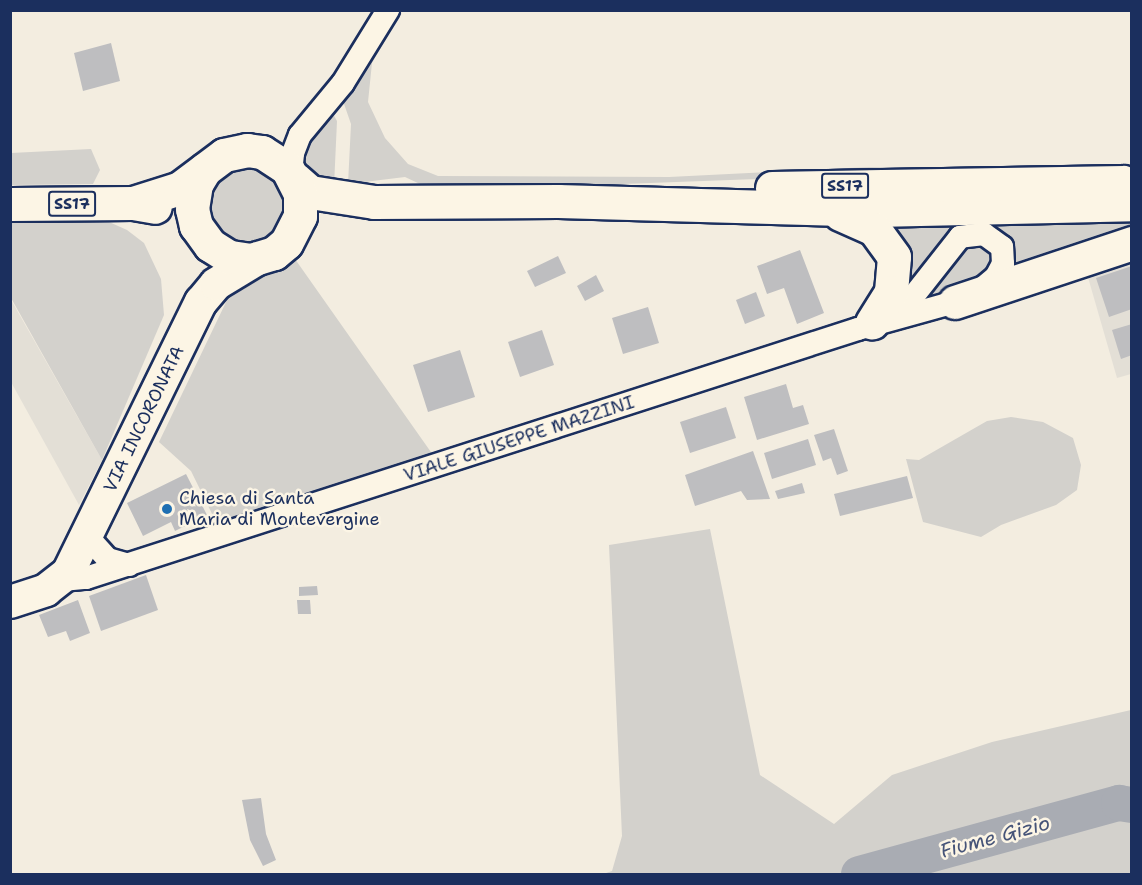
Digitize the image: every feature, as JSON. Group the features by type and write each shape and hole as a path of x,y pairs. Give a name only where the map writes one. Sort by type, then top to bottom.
{"main road":[{"path":"255,151 276,159 293,176 301,208 295,230 280,248 259,258 229,257 202,237 192,201 205,169 224,155 255,151"},
{"name":"SS17","path":"133,203 180,188 205,169"},
{"name":"SS17","path":"293,176 310,192 354,202 558,201 830,210 1015,209 1131,204"},
{"name":"SS17","path":"558,201 763,188 1131,182"},
{"name":"SS17","path":"295,230 309,218 354,202"},
{"name":"SS17","path":"10,204 133,203 179,216 202,237"},
{"path":"830,210 874,229 894,257 891,292 865,326"},
{"name":"VIA INCORONATA","path":"201,302 208,264 202,237"},
{"path":"955,302 1131,243"},
{"name":"VIA INCORONATA","path":"62,580 87,536 201,302 216,284 259,258"},
{"name":"VIALE GIUSEPPE MAZZINI","path":"10,602 46,590 62,580"}],"street":[{"path":"293,176 296,144 317,113 343,83 388,10"},
{"path":"255,151 285,136 317,113"},
{"name":"VIALE GIUSEPPE MAZZINI","path":"62,580 76,580 129,565 865,326 955,302 978,292 1000,270 1004,252 990,236 971,233 960,237 912,298 865,326"},
{"path":"87,536 100,554 129,565"}],"shaded area":[{"path":"397,11 402,11 372,63 368,102 385,138 408,164 438,176 669,177 869,167 1093,169 1131,165 1131,174 862,175 435,191 405,177 348,184 351,124 343,101"},
{"path":"332,112 337,121 334,186 317,179 305,161 310,135"},
{"path":"91,149 100,170 93,184 11,185 11,153"},
{"path":"227,166 268,166 291,201 274,239 246,248 210,227 208,186"},
{"path":"1131,212 1131,233 1020,268 989,228 907,295 891,236 892,223"},
{"path":"89,213 127,230 144,243 161,279 164,315 102,460 11,298 10,215"},
{"path":"976,241 990,250 993,259 987,276 943,299 928,293 956,251"},
{"path":"1131,253 1131,374 1117,378 1085,267"},
{"path":"295,259 433,455 218,526 191,471 159,442 227,300 236,288"},
{"path":"10,298 102,460 79,505 11,382"},
{"path":"1011,417 1043,422 1073,438 1081,465 1077,490 1056,505 1001,525 981,537 923,522 906,459 919,460 987,421"},
{"path":"710,529 760,775 834,824 892,775 992,742 1131,710 1131,874 603,874 612,871 622,836 609,545"}],"building":[{"path":"111,43 120,81 83,91 74,53"},
{"path":"800,250 824,313 797,324 784,288 767,294 757,266"},
{"path":"558,256 566,273 535,287 527,271"},
{"path":"1132,266 1132,309 1109,317 1096,278"},
{"path":"596,275 604,291 585,301 577,286"},
{"path":"756,292 765,316 745,324 736,300"},
{"path":"648,307 659,343 623,354 612,318"},
{"path":"1132,324 1132,355 1121,359 1112,330"},
{"path":"542,330 554,365 520,377 508,342"},
{"path":"460,350 475,397 428,412 413,365"},
{"path":"786,384 793,408 803,405 809,424 757,440 744,397"},
{"path":"726,407 736,438 690,453 680,422"},
{"path":"834,429 848,471 837,475 831,458 823,461 814,435"},
{"path":"808,439 816,465 772,479 764,453"},
{"path":"753,451 770,499 747,500 741,491 695,506 685,475"},
{"name":"Chiesa di Santa Maria di Montevergine","path":"186,474 207,515 175,531 171,522 143,536 127,503"},
{"path":"907,476 913,498 840,516 834,494"},
{"path":"802,483 805,493 778,499 775,491"},
{"path":"146,575 158,610 101,631 89,596"},
{"path":"317,586 318,595 299,596 299,587"},
{"path":"78,600 90,633 70,641 66,631 48,637 39,615"},
{"path":"297,600 310,600 311,614 298,614"},
{"path":"261,798 266,834 276,860 263,866 250,840 242,800"}],"waterway":[{"name":"Fiume Gizio","path":"859,874 1119,803 1132,805"}],"place":[{"name":"Chiesa di Santa Maria di Montevergine","path":"167,509"}]}
